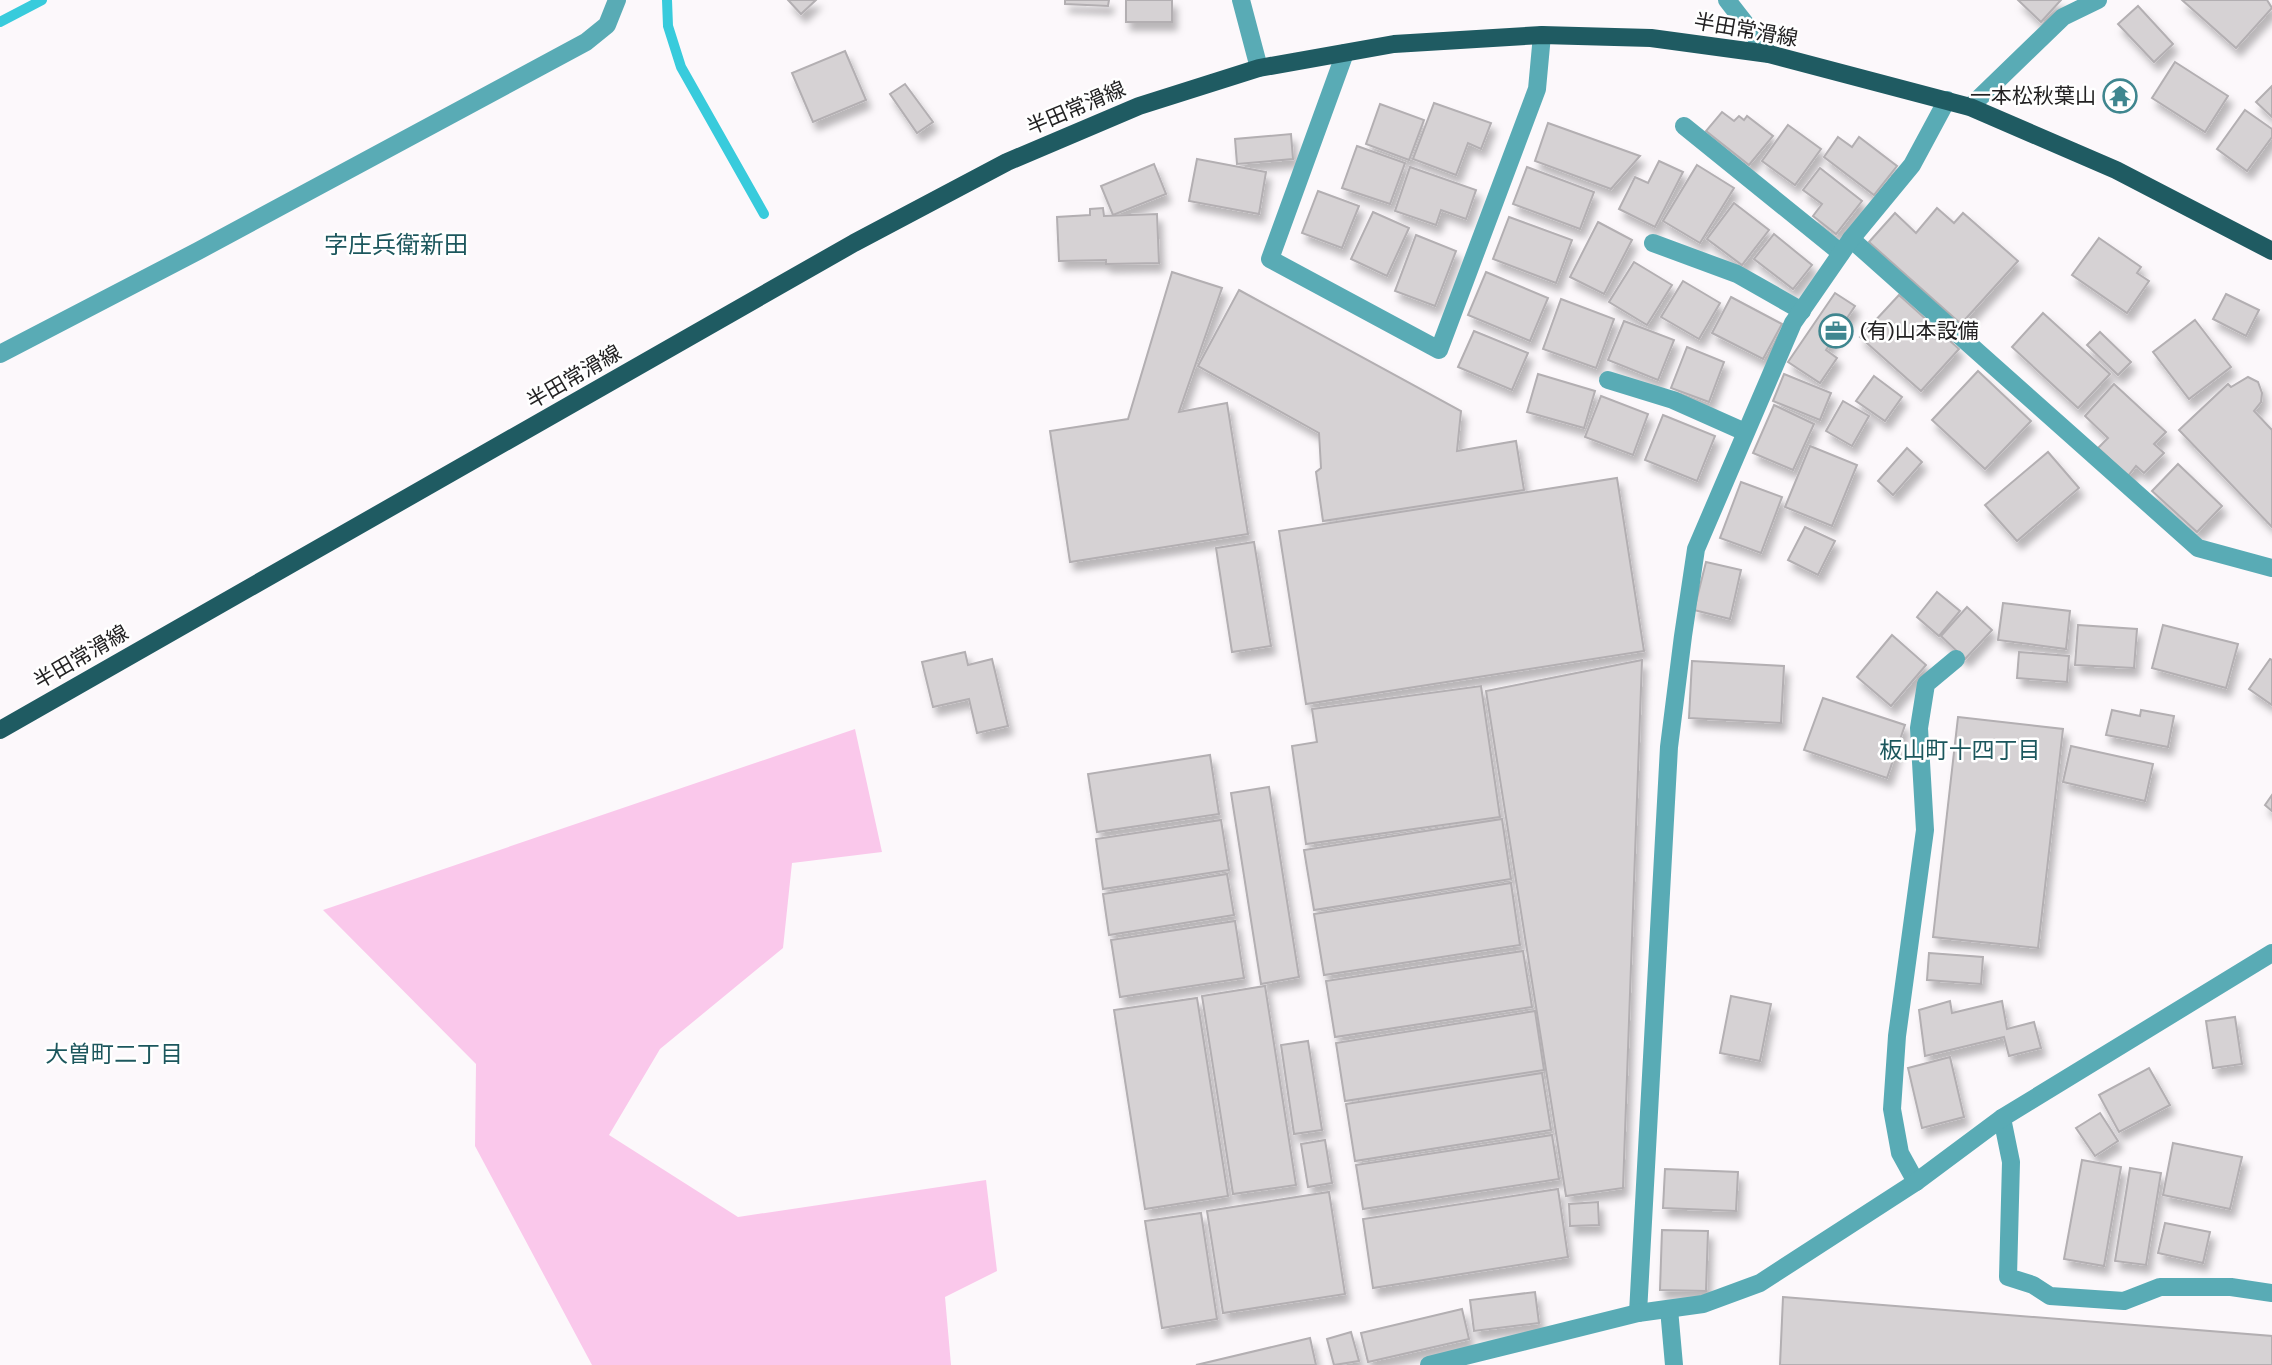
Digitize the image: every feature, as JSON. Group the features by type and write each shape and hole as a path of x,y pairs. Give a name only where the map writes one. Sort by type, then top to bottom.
{"main road":[{"name":"半田常滑線","path":"0,730 854,243 1007,162 1139,106 1259,68 1394,44 1542,36 1651,38 1769,54 1970,107 2116,170 2272,251"}],"street":[{"path":"0,354 223,238 586,42 607,25 617,0"},
{"path":"1241,0 1259,68"},
{"path":"1727,0 1769,54"},
{"path":"1970,107 2063,17 2098,0"},
{"path":"1345,53 1270,259 1439,350 1537,89 1542,36"},
{"path":"1638,1313 1669,747 1696,549 1793,323 1846,246 1912,165 1947,100"},
{"path":"1684,126 1846,246 2198,548 2272,568"},
{"path":"1653,243 1737,274 1802,311"},
{"path":"1608,380 1673,400 1745,432"},
{"path":"1916,1182 1900,1153 1892,1110 1897,1036 1925,830 1919,728 1926,684 1955,659"},
{"path":"1429,1365 1638,1313 1703,1304 1760,1283 1916,1182 2002,1118 2272,954"},
{"path":"2002,1118 2011,1162 2008,1277 2033,1284 2050,1296 2124,1301 2160,1287 2231,1287 2272,1293"},
{"path":"1669,1309 1674,1365"}],"shaded area":[{"path":"855,729 882,852 792,863 783,948 660,1049 609,1135 738,1217 986,1180 997,1271 945,1297 951,1365 592,1365 475,1146 476,1064 323,910"}],"building":[{"path":"788,0 816,0 801,14"},
{"path":"1065,0 1109,0 1108,6 1065,4"},
{"path":"1126,0 1172,0 1172,22 1126,22"},
{"path":"2018,0 2061,0 2041,22"},
{"path":"2182,0 2267,0 2272,8 2236,48"},
{"path":"2138,6 2173,44 2154,62 2118,24"},
{"path":"845,51 866,100 813,122 792,73"},
{"path":"2175,62 2228,96 2205,132 2152,98"},
{"path":"905,84 933,122 917,133 890,94"},
{"path":"2272,86 2272,117 2256,102"},
{"path":"1434,103 1491,123 1481,149 1468,143 1456,175 1413,159"},
{"path":"1380,104 1424,120 1409,160 1366,144"},
{"path":"2245,110 2272,129 2272,137 2247,171 2217,149"},
{"path":"1722,112 1734,121 1739,116 1744,120 1747,116 1773,136 1749,165 1706,131"},
{"path":"1548,123 1640,156 1611,189 1535,161"},
{"path":"1788,125 1821,149 1795,185 1762,161"},
{"path":"1291,134 1293,159 1237,164 1235,139"},
{"path":"1838,137 1852,147 1859,137 1897,166 1874,195 1824,157"},
{"path":"1357,146 1405,163 1390,204 1342,188"},
{"path":"1197,159 1266,172 1259,214 1189,201"},
{"path":"1659,161 1683,172 1655,227 1619,209 1635,177 1648,183"},
{"path":"1154,164 1166,194 1113,215 1101,186"},
{"path":"1697,165 1734,188 1700,243 1663,221"},
{"path":"1410,167 1476,190 1466,219 1441,210 1436,225 1395,211"},
{"path":"1527,167 1594,192 1580,229 1513,204"},
{"path":"1820,168 1862,201 1836,234 1813,216 1822,204 1803,190"},
{"path":"1318,191 1359,206 1342,248 1302,233"},
{"path":"1734,203 1769,230 1742,265 1707,239"},
{"path":"1103,208 1104,216 1157,214 1159,263 1059,261 1057,217 1090,215 1090,209"},
{"path":"1937,208 1954,223 1963,213 2018,261 1961,324 1869,242 1895,213 1916,233"},
{"path":"1373,212 1409,228 1387,276 1351,259"},
{"path":"1509,217 1572,240 1556,283 1493,259"},
{"path":"1598,222 1632,240 1604,294 1570,277"},
{"path":"1774,234 1812,265 1793,289 1754,259"},
{"path":"1416,235 1456,251 1435,306 1395,291"},
{"path":"2099,238 2141,267 2137,273 2149,281 2127,313 2072,275"},
{"path":"1634,262 1672,285 1647,325 1609,302"},
{"path":"1172,272 1222,288 1179,412 1227,403 1248,534 1070,562 1050,431 1128,419"},
{"path":"1486,272 1548,298 1530,341 1468,315"},
{"path":"1683,281 1720,303 1699,339 1661,317"},
{"path":"1239,290 1461,411 1457,451 1516,441 1524,490 1323,521 1316,472 1321,468 1319,433 1198,366"},
{"path":"1835,293 1855,306 1826,350 1837,358 1820,383 1788,362"},
{"path":"2226,294 2259,310 2246,336 2213,319"},
{"path":"1899,295 1959,349 1921,391 1860,337"},
{"path":"1731,297 1782,324 1763,359 1712,333"},
{"path":"1561,299 1614,319 1596,368 1543,349"},
{"path":"2043,313 2110,374 2078,408 2012,347"},
{"path":"2195,320 2231,367 2189,399 2153,352"},
{"path":"1624,321 1674,340 1658,380 1608,360"},
{"path":"1474,331 1528,353 1512,390 1458,367"},
{"path":"2100,332 2131,362 2118,375 2087,345"},
{"path":"1687,347 1724,362 1709,402 1671,388"},
{"path":"1978,371 2031,421 1985,469 1932,420"},
{"path":"1538,374 1595,391 1584,428 1527,412"},
{"path":"1784,374 1831,393 1820,420 1773,401"},
{"path":"1874,376 1902,397 1885,421 1856,401"},
{"path":"2248,377 2258,382 2262,393 2261,402 2254,411 2272,430 2272,527 2179,430 2228,384 2231,387"},
{"path":"2114,384 2166,432 2154,444 2164,453 2144,473 2136,466 2128,476 2098,448 2108,438 2085,416"},
{"path":"1601,396 1648,414 1633,455 1585,437"},
{"path":"1843,401 1869,416 1852,446 1826,431"},
{"path":"1774,405 1814,424 1793,470 1753,453"},
{"path":"1663,415 1715,436 1697,481 1645,460"},
{"path":"1810,446 1857,465 1832,526 1785,507"},
{"path":"1907,448 1922,462 1893,495 1878,481"},
{"path":"2048,452 2079,488 2017,541 1985,505"},
{"path":"2178,464 2222,506 2197,532 2152,491"},
{"path":"1617,478 1644,651 1306,704 1279,531"},
{"path":"1741,482 1782,497 1761,553 1720,538"},
{"path":"1805,527 1835,541 1818,575 1788,560"},
{"path":"1254,542 1271,646 1232,652 1216,548"},
{"path":"1706,562 1741,570 1730,619 1694,610"},
{"path":"1937,592 1960,611 1939,636 1917,617"},
{"path":"2003,603 2070,611 2066,649 1998,640"},
{"path":"1967,607 1992,630 1965,659 1941,636"},
{"path":"2078,625 2137,629 2134,668 2075,665"},
{"path":"2163,625 2238,644 2226,688 2152,668"},
{"path":"1892,635 1926,665 1891,706 1857,677"},
{"path":"965,652 968,665 992,659 1008,726 977,733 969,699 933,707 922,662"},
{"path":"2019,652 2069,656 2067,682 2017,678"},
{"path":"2270,659 2272,660 2272,705 2249,689"},
{"path":"1642,660 1623,1188 1566,1196 1486,691"},
{"path":"1692,661 1784,666 1781,723 1689,718"},
{"path":"1481,686 1500,817 1306,844 1292,746 1317,742 1312,709"},
{"path":"1823,698 1905,725 1887,778 1804,750"},
{"path":"2112,710 2140,716 2141,710 2174,716 2168,747 2106,735"},
{"path":"1958,717 2063,729 2038,948 1933,937"},
{"path":"2071,746 2153,764 2145,801 2063,782"},
{"path":"1210,755 1219,814 1097,832 1088,774"},
{"path":"1269,787 1299,977 1261,984 1231,793"},
{"path":"2272,795 2272,811 2265,805"},
{"path":"1502,819 1511,879 1314,910 1304,850"},
{"path":"1221,820 1229,870 1103,889 1096,839"},
{"path":"1227,874 1234,915 1109,935 1103,894"},
{"path":"1511,883 1520,945 1324,975 1314,914"},
{"path":"1235,921 1244,978 1120,997 1111,940"},
{"path":"1523,951 1532,1007 1335,1037 1326,981"},
{"path":"1929,953 1983,957 1981,984 1927,980"},
{"path":"1265,986 1296,1185 1233,1194 1202,996"},
{"path":"1731,996 1771,1004 1760,1061 1720,1053"},
{"path":"1197,998 1228,1196 1145,1209 1114,1010"},
{"path":"1950,1001 1952,1013 2002,1001 2007,1029 2034,1022 2041,1048 2009,1056 2004,1037 1925,1056 1919,1010"},
{"path":"1535,1011 1544,1070 1345,1101 1336,1043"},
{"path":"2235,1017 2242,1064 2213,1068 2206,1021"},
{"path":"1308,1041 1322,1130 1294,1134 1281,1045"},
{"path":"1950,1057 1964,1117 1922,1128 1908,1068"},
{"path":"2149,1068 2170,1105 2119,1132 2099,1095"},
{"path":"1542,1073 1551,1130 1355,1161 1346,1104"},
{"path":"2100,1113 2118,1141 2095,1156 2076,1128"},
{"path":"1552,1135 1559,1179 1363,1209 1356,1165"},
{"path":"1325,1140 1332,1183 1308,1187 1301,1144"},
{"path":"2173,1143 2242,1157 2230,1209 2163,1195"},
{"path":"2082,1160 2121,1167 2104,1266 2064,1259"},
{"path":"2130,1168 2161,1173 2146,1265 2115,1261"},
{"path":"1665,1169 1738,1172 1736,1211 1663,1208"},
{"path":"1558,1189 1568,1257 1373,1288 1363,1219"},
{"path":"1329,1192 1345,1294 1223,1313 1207,1211"},
{"path":"1598,1202 1599,1225 1570,1226 1569,1204"},
{"path":"1201,1213 1217,1319 1162,1328 1145,1221"},
{"path":"2165,1223 2210,1232 2203,1263 2158,1253"},
{"path":"1662,1230 1708,1231 1706,1291 1660,1290"},
{"path":"1535,1292 1539,1323 1474,1331 1470,1300"},
{"path":"1783,1297 2272,1336 2272,1365 1780,1365"},
{"path":"1462,1309 1469,1339 1368,1362 1361,1333"},
{"path":"1351,1332 1359,1361 1334,1365 1327,1339"},
{"path":"1310,1338 1316,1365 1196,1365"}],"waterway":[{"path":"0,22 42,0"},
{"path":"667,0 668,26 681,67 764,214"}],"place":[{"name":"一本松秋葉山","path":"2120,96"},
{"name":"(有)山本設備","path":"1836,331"}],"district":[{"name":"字庄兵衛新田","path":"396,245"},
{"name":"板山町十四丁目","path":"1960,750"},
{"name":"大曽町二丁目","path":"114,1054"}]}
